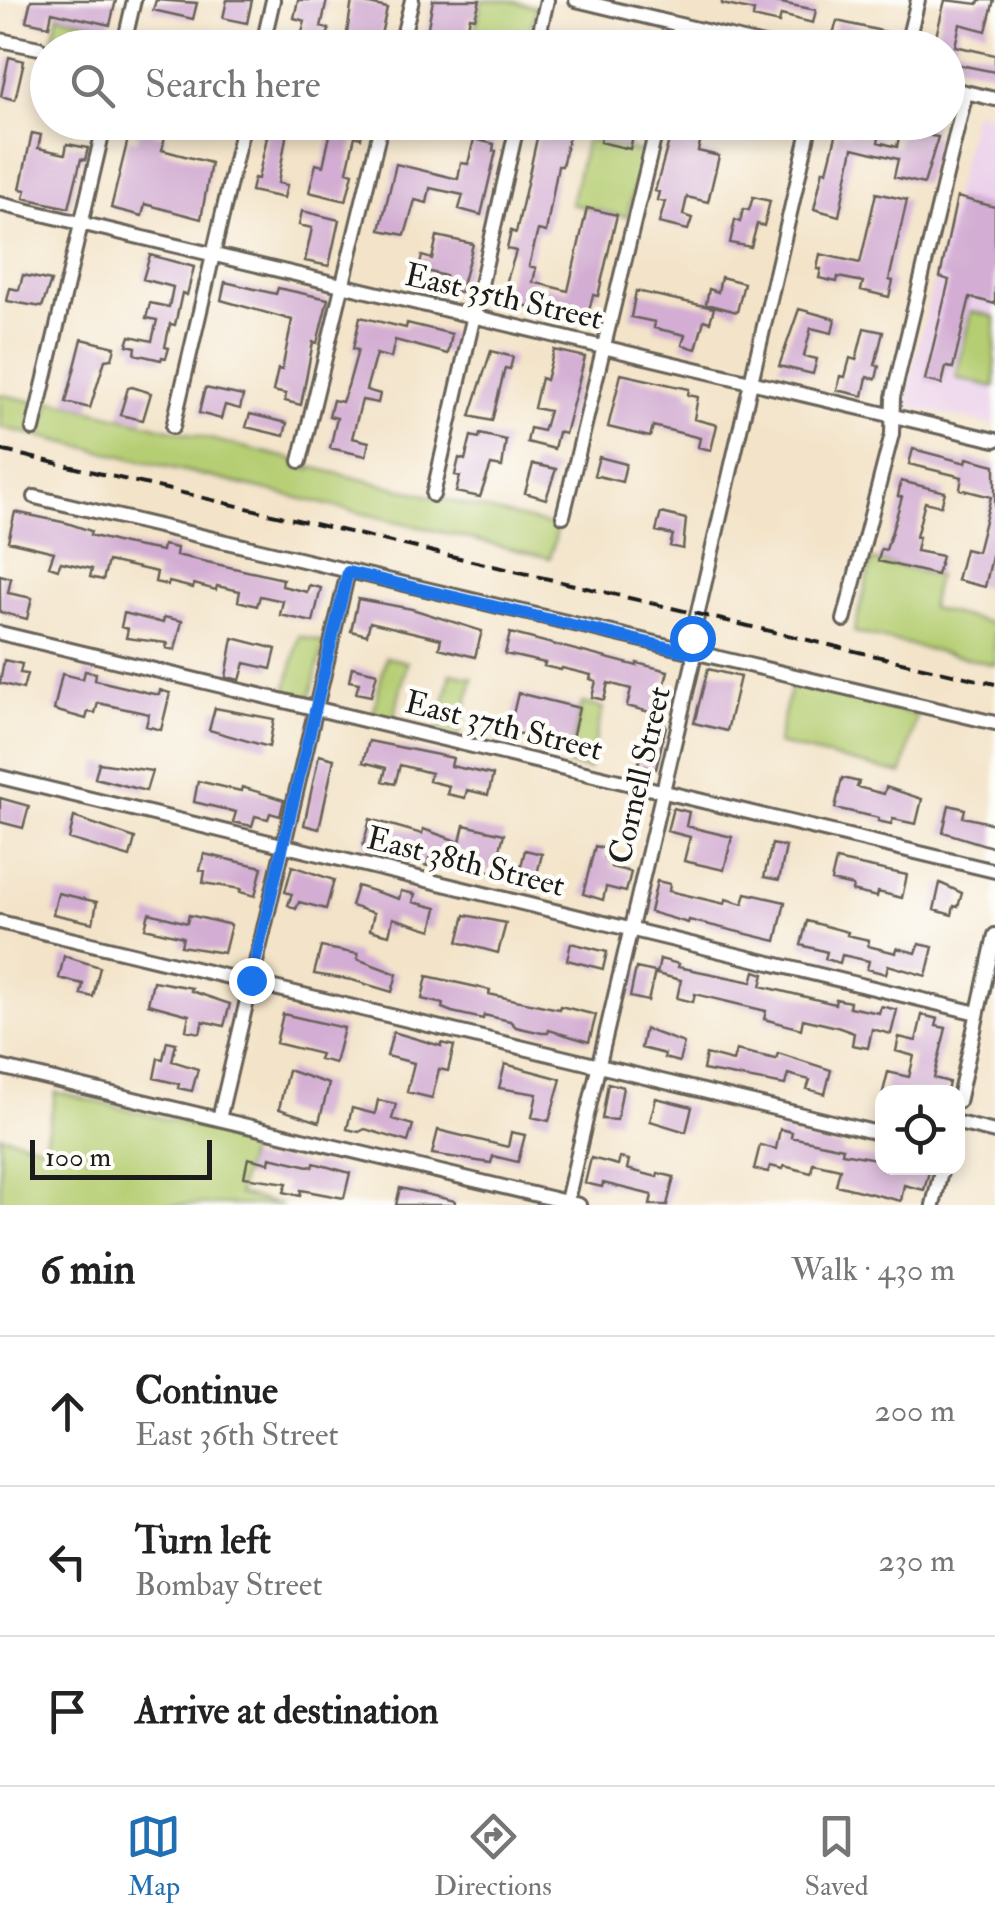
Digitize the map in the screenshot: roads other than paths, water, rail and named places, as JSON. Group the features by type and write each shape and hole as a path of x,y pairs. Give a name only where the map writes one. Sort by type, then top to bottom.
{"street":[{"path":"127,30 134,0"},
{"path":"266,30 273,0"},
{"path":"404,30 412,0"},
{"path":"540,30 547,0"},
{"path":"576,0 701,30"},
{"path":"910,30 918,0"},
{"path":"679,30 680,25"},
{"path":"0,40 30,46"},
{"path":"965,96 966,92 995,99"},
{"path":"33,430 102,140"},
{"path":"173,426 240,140"},
{"path":"300,461 378,140"},
{"path":"433,495 514,140"},
{"path":"563,516 654,140"},
{"name":"Cornell Street","path":"571,1204 598,1066 693,663 692,638 748,382 806,140"},
{"path":"844,620 892,434 893,397 955,140"},
{"name":"East 35th Street","path":"0,204 995,440"},
{"path":"35,497 995,723"},
{"path":"219,1120 348,572"},
{"name":"East 37th Street","path":"0,634 995,871"},
{"name":"East 38th Street","path":"0,777 978,1013"},
{"path":"0,922 875,1132"},
{"path":"962,1085 995,935"},
{"path":"0,1067 571,1204"},
{"path":"965,1125 995,1132"},
{"path":"934,1205 940,1175"}],"railway":[{"path":"0,450 995,684"}]}
